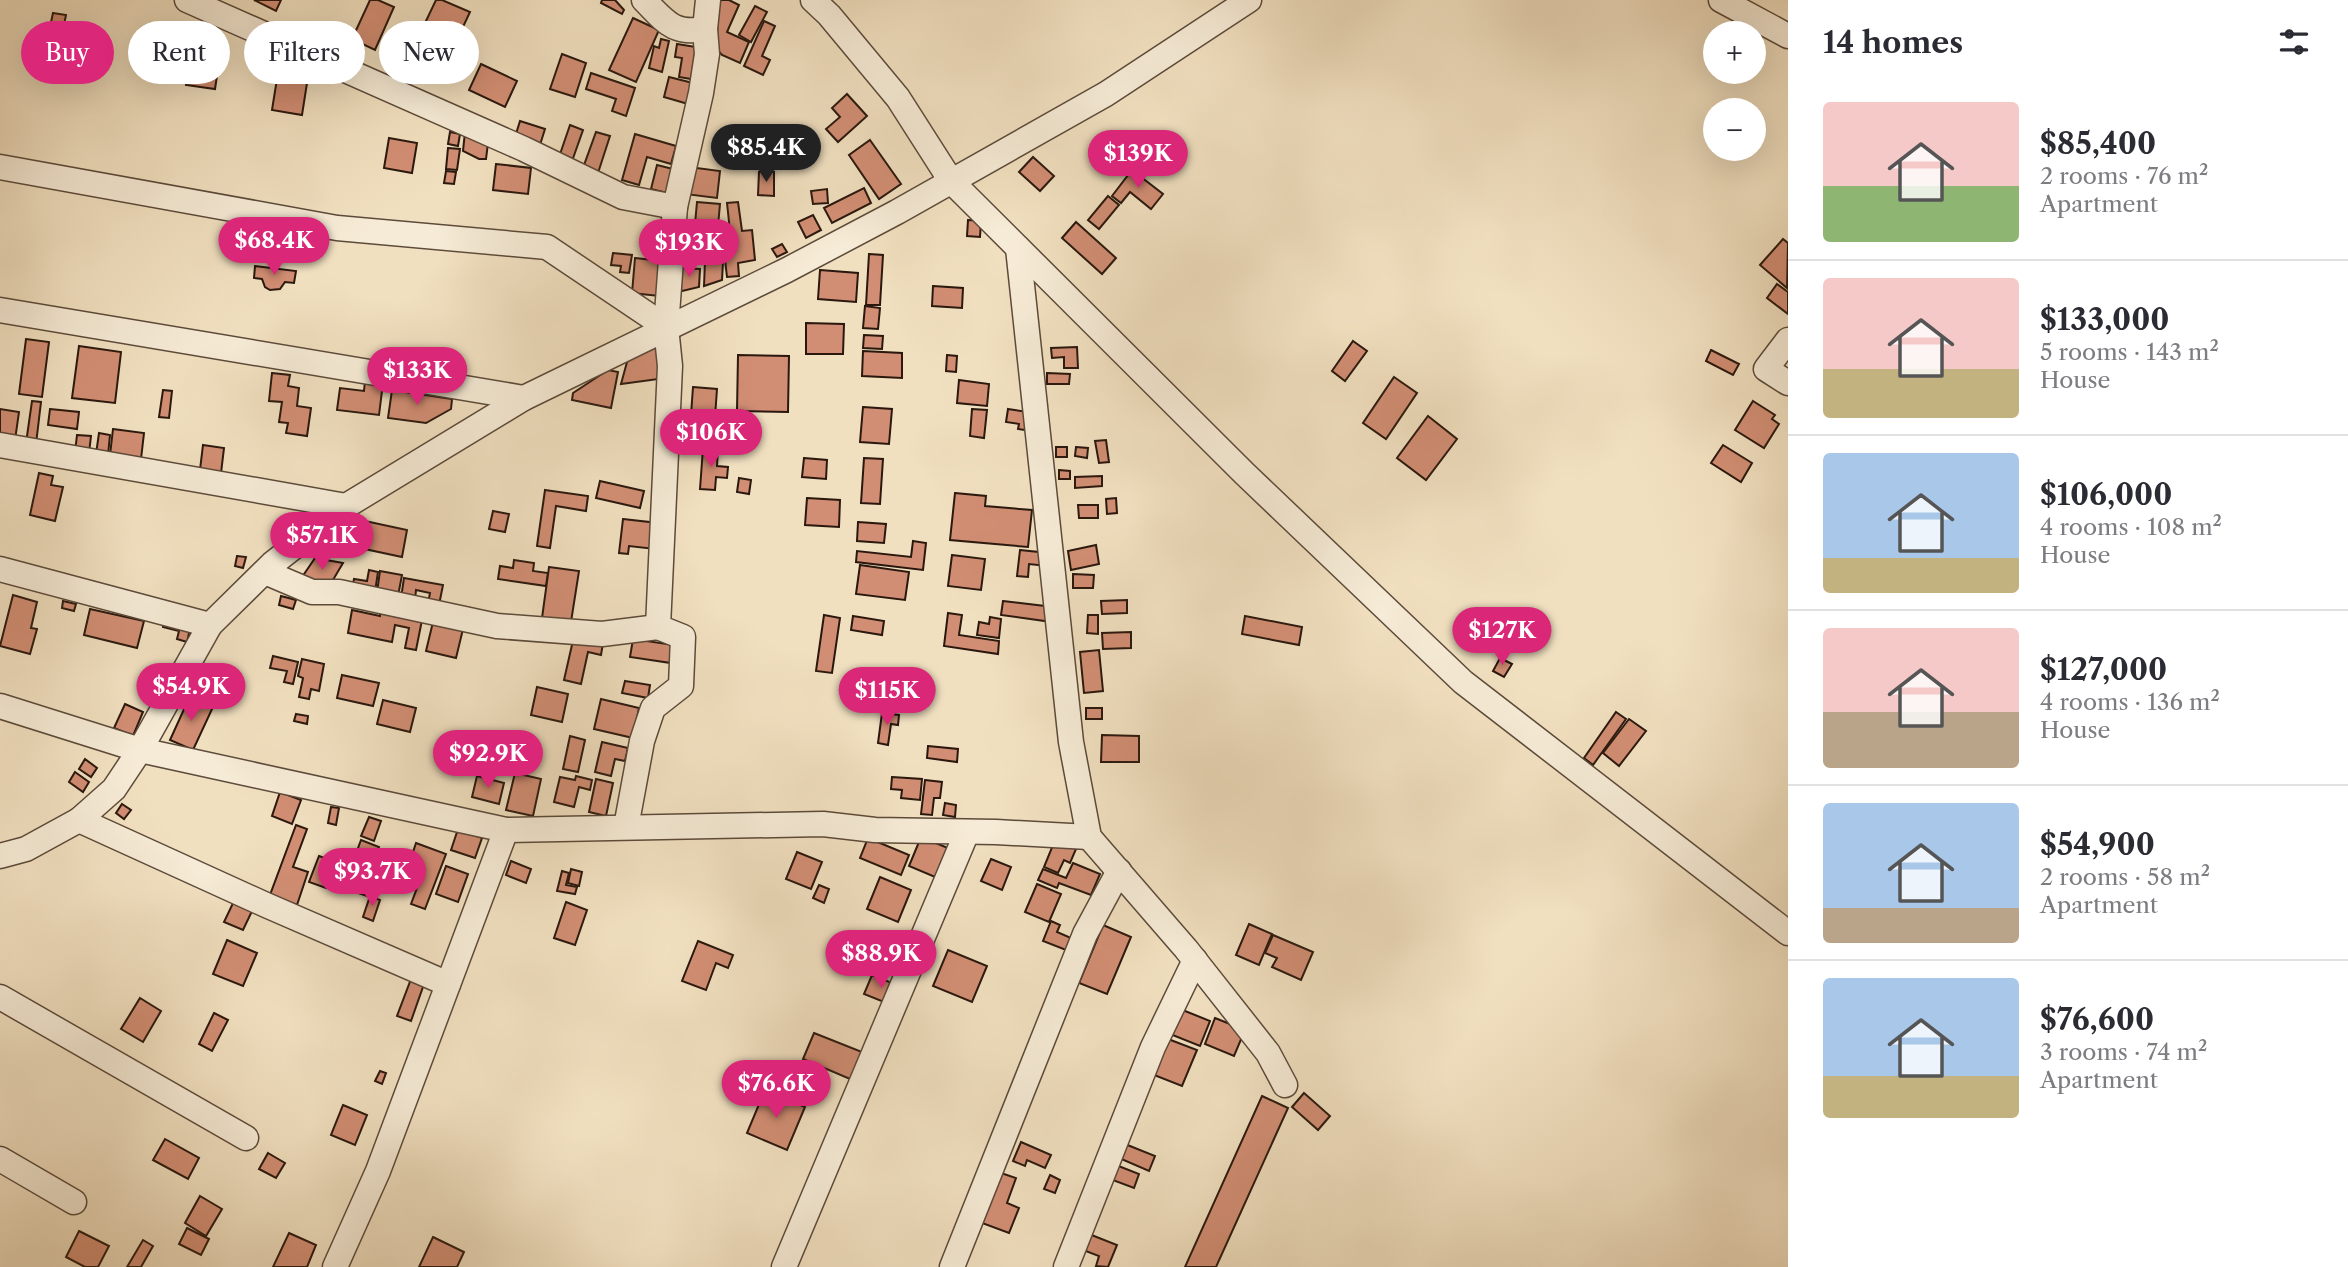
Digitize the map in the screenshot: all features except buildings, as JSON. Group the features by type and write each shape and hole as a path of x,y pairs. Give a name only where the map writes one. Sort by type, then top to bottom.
{"street":[{"path":"187,0 512,144 623,197 675,207"},
{"path":"644,0 670,26 688,32 705,29"},
{"path":"658,627 670,366 666,327 675,207 701,93 707,54 705,29 708,0"},
{"path":"813,0 829,15 898,98 951,181 1245,474 1463,682 1788,933"},
{"path":"0,856 26,849 79,820 114,789 140,750 210,625 265,572 345,506 524,398 787,270 951,181 1106,94 1249,0"},
{"path":"1721,0 1788,36"},
{"path":"0,167 337,228 547,247 666,327"},
{"path":"1018,248 1071,742 1089,837 1195,960 1268,1053 1285,1085"},
{"path":"0,310 524,398"},
{"path":"1788,340 1766,369 1788,383"},
{"path":"0,445 345,506"},
{"path":"0,569 210,625"},
{"path":"265,572 312,592 338,592 496,626 602,634 658,627 683,637 681,686 653,708 642,741 626,827"},
{"path":"0,706 140,750 506,830 823,824 875,830 1089,837"},
{"path":"79,820 448,984"},
{"path":"335,1267 378,1171 506,830"},
{"path":"784,1267 967,832"},
{"path":"952,1267 1085,934 1119,871"},
{"path":"1066,1267 1153,1046 1195,960"},
{"path":"0,997 246,1138"},
{"path":"0,1159 74,1202"}]}
